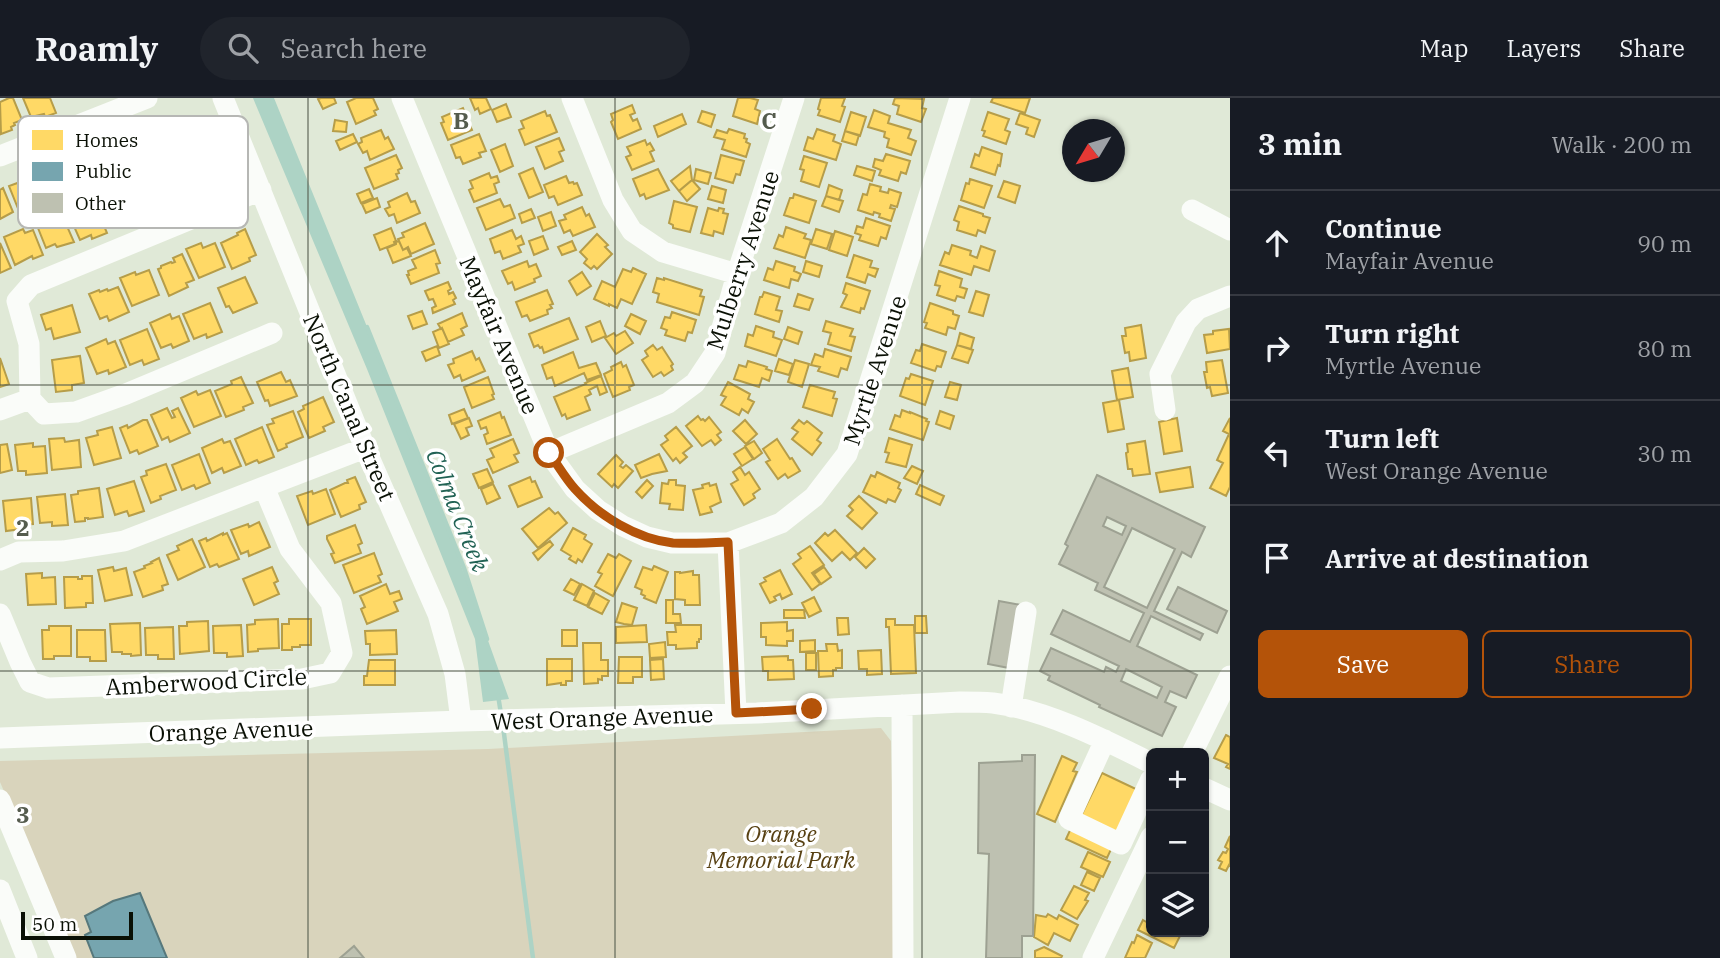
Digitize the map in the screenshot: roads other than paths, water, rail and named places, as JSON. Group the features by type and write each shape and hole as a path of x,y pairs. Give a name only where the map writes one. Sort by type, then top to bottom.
{"street":[{"path":"101,116 147,98"},
{"name":"North Canal Street","path":"223,98 230,116"},
{"name":"Mayfair Avenue","path":"402,98 549,453 575,489 597,510 647,537 672,543 728,542"},
{"path":"572,98 613,200 632,231 663,252 737,274"},
{"name":"Mulberry Avenue","path":"549,453 668,403 695,383 715,353 737,274 794,98"},
{"name":"Myrtle Avenue","path":"728,542 781,523 814,497 847,454 960,98"},
{"path":"0,156 18,149"},
{"name":"North Canal Street","path":"248,159 365,448 438,614 472,721"},
{"path":"248,195 261,190"},
{"path":"1192,210 1230,230"},
{"path":"169,228 31,285 17,301 29,344 30,399 44,414 76,412 272,333"},
{"path":"1166,410 1160,374 1186,322 1198,309 1230,296"},
{"path":"0,410 30,399"},
{"path":"0,560 19,552 63,551 124,541 365,448"},
{"name":"Amberwood Circle","path":"0,614 30,682 48,688 302,678 330,673 342,653 331,603 290,549 264,486"},
{"path":"728,542 736,713"},
{"path":"1011,707 1026,612"},
{"path":"1194,748 1230,676"},
{"name":"West Orange Avenue","path":"472,721 736,713 960,702 992,703 1052,719 1105,740 1146,760"},
{"path":"902,705 903,958"},
{"name":"Orange Avenue","path":"0,738 472,721"},
{"path":"1105,740 1069,819 1122,844 1146,790"},
{"path":"1209,790 1230,800"},
{"path":"0,800 27,843 66,958"},
{"path":"1093,958 1146,848"},
{"path":"0,890 27,958"}],"waterway":[{"name":"Colma Creek","path":"367,327 464,568 487,639"},
{"name":"Colma Creek","path":"498,695 501,714"},
{"name":"Colma Creek","path":"503,726 533,958"}],"park label":[{"name":"Orange Memorial Park","path":"781,846"}]}
